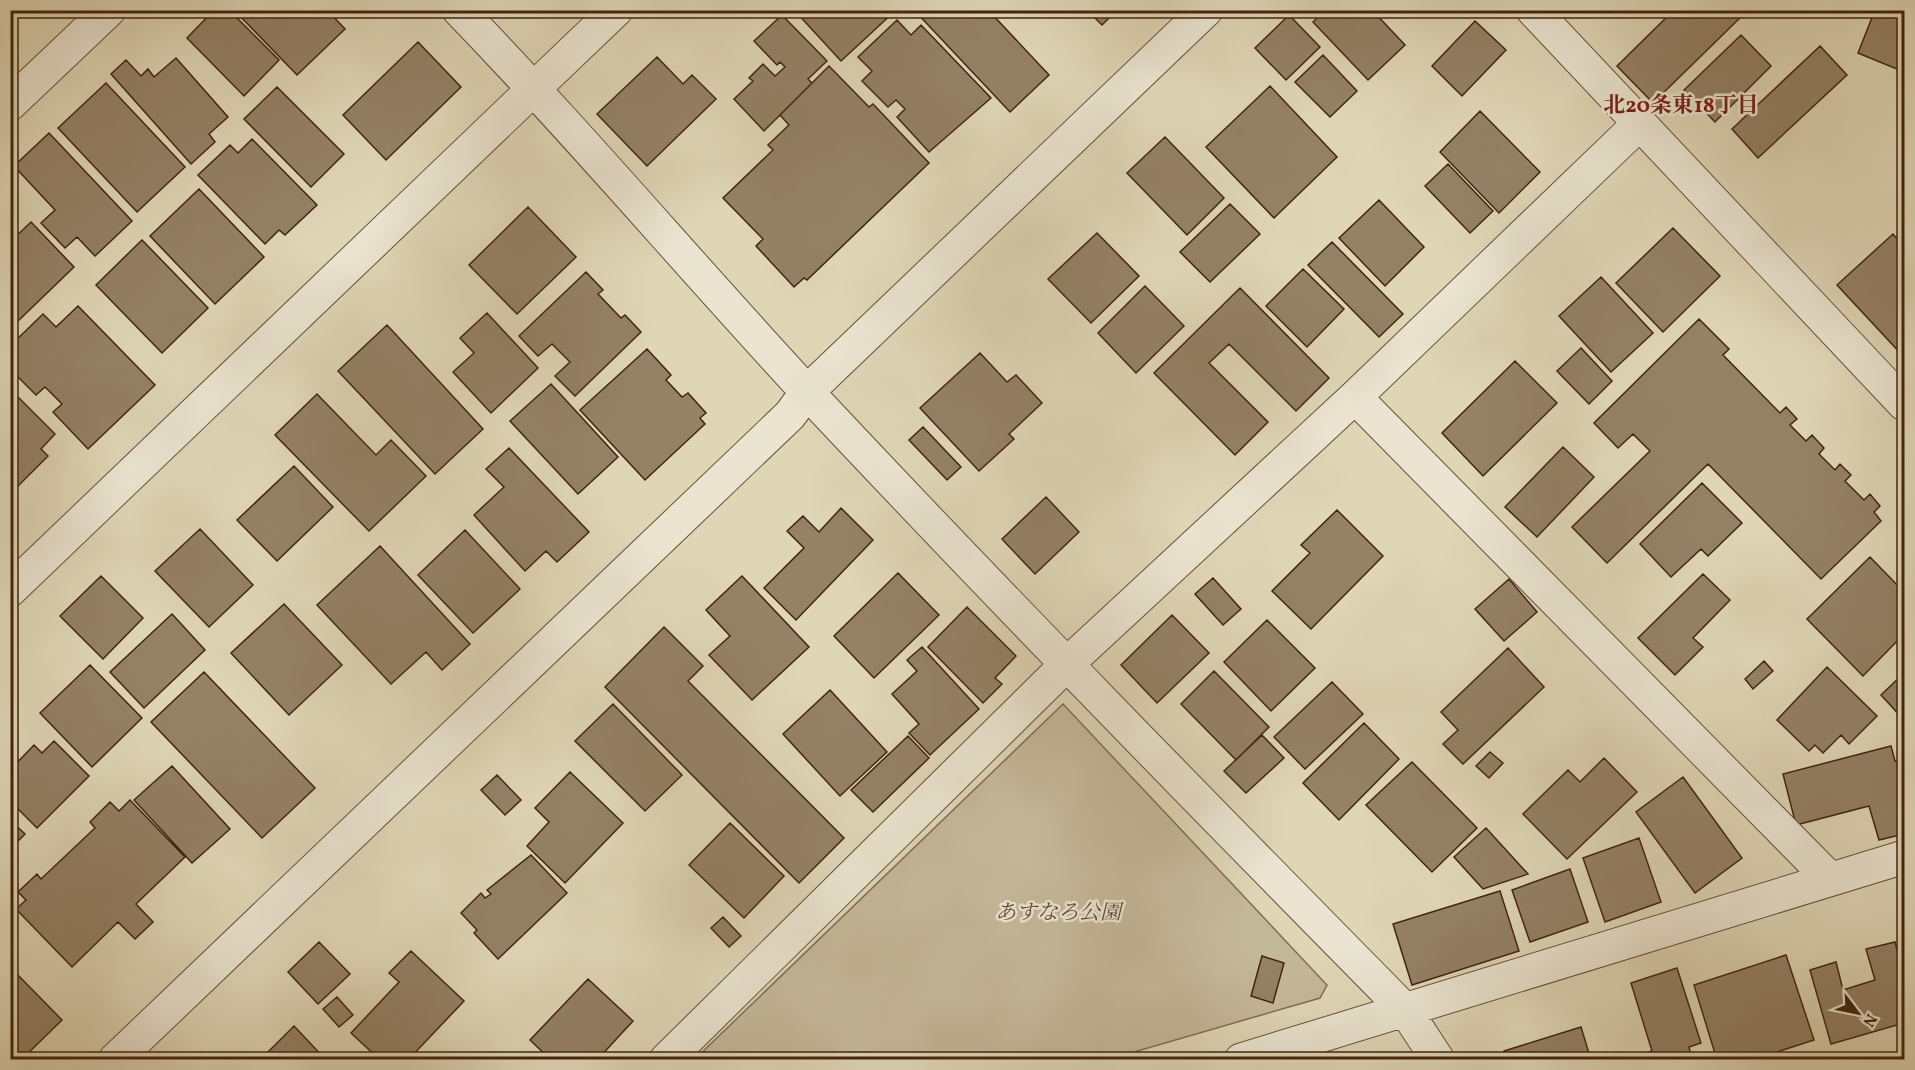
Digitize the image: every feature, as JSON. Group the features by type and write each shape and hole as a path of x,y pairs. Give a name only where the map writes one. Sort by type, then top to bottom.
{"street":[{"path":"10,104 109,10"},
{"path":"459,10 535,88 807,392 1066,665 1406,1011 1438,1059"},
{"path":"10,590 616,10"},
{"path":"115,1059 781,423 807,392 1206,10"},
{"path":"1533,10 1905,404"},
{"path":"666,1059 1066,665 1355,396 1640,123"},
{"path":"1355,396 1830,879"},
{"path":"1241,1059 1406,1011 1905,857"}],"green space":[{"name":"あすなろ公園","path":"1063,704 1327,985 1320,998 1110,1059 694,1060"}],"building":[{"path":"214,10 229,10 279,60 244,96 187,38"},
{"path":"234,10 327,10 345,29 297,75"},
{"path":"798,10 896,10 841,61 796,12"},
{"path":"914,10 992,10 990,12 1049,75 1010,112"},
{"path":"1087,10 1117,10 1102,25"},
{"path":"1325,10 1372,10 1405,45 1368,80 1313,22"},
{"path":"1674,10 1694,10 1696,13 1699,10 1748,10 1653,103 1617,66"},
{"path":"1875,10 1904,10 1904,72 1858,53"},
{"path":"782,15 827,61 808,79 812,83 764,131 734,99 753,81 749,78 763,64 775,76 785,67 780,62 777,65 754,41"},
{"path":"1289,15 1320,47 1286,80 1255,48"},
{"path":"897,20 911,35 921,25 991,98 929,152 897,117 905,109 896,100 888,107 862,81 872,71 858,57"},
{"path":"1475,21 1506,50 1462,96 1432,66"},
{"path":"1741,35 1771,66 1715,122 1684,90"},
{"path":"418,42 461,87 386,160 343,115"},
{"path":"1820,46 1847,75 1758,158 1732,129"},
{"path":"1323,55 1357,91 1330,117 1295,82"},
{"path":"657,57 683,84 692,75 716,99 647,166 597,114"},
{"path":"176,58 228,117 209,134 215,142 191,164 111,74 126,60 141,76 148,69 154,77"},
{"path":"829,66 869,107 873,104 929,163 807,280 804,278 794,287 756,246 763,239 723,198 773,150 768,145 789,125 780,115"},
{"path":"106,83 185,167 137,212 58,128"},
{"path":"1270,86 1337,157 1274,218 1206,147"},
{"path":"277,87 344,154 311,187 244,119"},
{"path":"1480,111 1540,172 1499,213 1440,152"},
{"path":"49,133 132,221 95,256 77,237 65,248 41,223 55,210 14,166"},
{"path":"1165,137 1224,198 1187,235 1127,173"},
{"path":"252,139 317,205 285,235 279,230 265,244 198,175 230,145 238,153"},
{"path":"1448,164 1493,211 1470,233 1425,186"},
{"path":"199,189 264,257 215,304 150,236"},
{"path":"1379,200 1424,247 1385,286 1339,238"},
{"path":"1230,204 1260,234 1210,282 1180,252"},
{"path":"528,207 576,257 517,314 469,265"},
{"path":"31,222 74,267 17,322 10,315 10,242"},
{"path":"1673,228 1720,276 1663,332 1616,283"},
{"path":"1097,233 1139,276 1091,323 1048,279"},
{"path":"1893,234 1904,247 1904,357 1837,285"},
{"path":"142,240 208,308 162,353 96,285"},
{"path":"1332,242 1403,314 1379,337 1308,265"},
{"path":"1303,269 1344,309 1307,347 1266,306"},
{"path":"586,272 603,290 598,294 621,318 625,315 641,332 575,396 555,376 570,362 552,344 538,356 519,336"},
{"path":"1601,277 1653,333 1611,372 1559,316"},
{"path":"1145,286 1184,326 1136,373 1098,333"},
{"path":"1240,288 1329,378 1296,411 1229,344 1209,363 1268,422 1235,455 1154,373"},
{"path":"78,306 155,385 88,449 53,412 62,404 45,387 36,395 10,369 10,346 43,314 56,327"},
{"path":"487,313 538,368 491,413 453,372 474,353 460,338"},
{"path":"1699,319 1729,349 1723,355 1780,413 1786,407 1797,419 1790,425 1806,441 1812,435 1824,448 1819,454 1835,470 1840,464 1851,475 1845,481 1864,500 1870,494 1880,506 1874,512 1881,521 1821,579 1708,464 1607,563 1572,527 1650,451 1633,434 1618,448 1594,423"},
{"path":"387,325 483,429 435,474 338,371"},
{"path":"1581,348 1612,381 1589,404 1557,371"},
{"path":"647,349 671,375 666,380 682,397 688,393 706,413 700,418 705,424 645,480 580,410"},
{"path":"980,353 1007,382 1016,375 1042,403 1009,434 1014,439 979,471 920,408"},
{"path":"1515,361 1557,403 1483,476 1442,433"},
{"path":"551,384 618,457 578,494 510,421"},
{"path":"10,389 55,434 41,449 48,456 10,494"},
{"path":"317,394 376,455 391,440 426,476 369,531 275,435"},
{"path":"923,427 961,467 947,480 909,440"},
{"path":"1563,447 1594,477 1537,537 1505,507"},
{"path":"509,448 589,532 557,562 546,551 525,571 474,515 504,487 486,469"},
{"path":"294,466 333,507 277,561 237,520"},
{"path":"1702,483 1742,523 1708,556 1701,549 1671,577 1640,544"},
{"path":"1046,497 1079,532 1035,574 1002,539"},
{"path":"841,508 873,540 796,620 764,588 804,548 787,531 803,516 819,532"},
{"path":"1337,510 1383,556 1311,629 1272,591 1310,553 1301,545"},
{"path":"200,529 253,585 209,627 155,571"},
{"path":"465,530 520,589 473,633 418,575"},
{"path":"380,546 470,644 442,670 426,652 391,684 317,605"},
{"path":"1870,557 1904,592 1904,634 1863,676 1807,619"},
{"path":"898,573 939,615 874,678 834,636"},
{"path":"1703,574 1730,600 1693,638 1703,647 1675,675 1638,638"},
{"path":"101,576 143,618 103,659 60,616"},
{"path":"742,576 809,647 752,700 709,655 730,636 706,610"},
{"path":"1213,578 1241,609 1223,625 1195,594"},
{"path":"1509,579 1537,612 1504,641 1475,609"},
{"path":"284,604 342,665 289,715 231,653"},
{"path":"967,607 1016,656 995,678 1002,684 983,703 928,647"},
{"path":"172,614 205,650 144,708 110,672"},
{"path":"1172,615 1209,653 1157,703 1121,665"},
{"path":"1267,620 1315,668 1271,711 1224,662"},
{"path":"664,627 703,666 688,681 844,838 799,883 605,687"},
{"path":"922,647 979,709 930,755 909,733 919,724 892,694 917,671 907,660"},
{"path":"1508,648 1544,687 1463,764 1443,744 1458,730 1441,712"},
{"path":"1764,661 1773,671 1753,689 1745,679"},
{"path":"90,665 142,718 92,767 40,713"},
{"path":"1827,667 1877,716 1849,744 1841,735 1823,753 1815,745 1809,751 1777,720"},
{"path":"1214,671 1269,727 1236,760 1181,704"},
{"path":"204,672 315,788 262,838 151,722"},
{"path":"1904,673 1904,720 1881,695"},
{"path":"1332,682 1363,714 1305,769 1274,737"},
{"path":"830,690 887,752 840,796 783,734"},
{"path":"613,704 682,775 645,811 575,741"},
{"path":"1364,723 1399,759 1339,820 1303,783"},
{"path":"1262,735 1284,758 1246,793 1224,771"},
{"path":"908,736 929,758 873,812 851,790"},
{"path":"54,741 89,776 37,828 10,801 10,770 34,745 42,753"},
{"path":"1891,746 1895,761 1904,758 1904,834 1879,840 1869,806 1796,825 1783,774"},
{"path":"1490,752 1503,763 1489,778 1476,766"},
{"path":"1604,758 1637,792 1567,859 1523,814 1568,770 1580,782"},
{"path":"1412,762 1477,828 1432,872 1366,805"},
{"path":"172,766 230,829 192,863 134,800"},
{"path":"570,772 623,823 565,883 527,846 549,822 535,808"},
{"path":"497,775 521,800 505,815 481,790"},
{"path":"1683,777 1742,858 1695,893 1636,812"},
{"path":"130,800 185,857 136,904 153,922 135,939 118,922 72,967 16,909 26,900 18,892 37,874 41,879 95,828 90,822 110,802 119,811"},
{"path":"10,820 25,834 10,849"},
{"path":"730,823 784,876 744,918 689,865"},
{"path":"1486,828 1528,874 1483,889 1454,857"},
{"path":"1639,838 1661,902 1605,922 1583,858"},
{"path":"531,855 567,893 498,959 474,933 477,930 461,913 481,893 485,898 491,894 487,890"},
{"path":"1570,869 1588,922 1530,942 1512,890"},
{"path":"1500,891 1519,951 1412,985 1393,924"},
{"path":"723,917 741,936 729,947 711,928"},
{"path":"319,942 350,974 318,1004 288,972"},
{"path":"1895,942 1904,976 1904,1023 1831,1044 1810,970 1836,962 1843,990 1875,980 1866,949"},
{"path":"411,951 464,1001 408,1060 380,1060 351,1033 399,982 389,973"},
{"path":"1786,955 1814,1040 1752,1060 1717,1060 1694,985"},
{"path":"1262,956 1284,963 1273,1003 1251,996"},
{"path":"10,967 62,1020 21,1060 10,1059"},
{"path":"1677,968 1701,1043 1689,1047 1692,1060 1625,1060 1652,1051 1631,983"},
{"path":"588,979 633,1021 597,1060 551,1060 530,1040"},
{"path":"337,997 353,1015 339,1027 323,1009"},
{"path":"294,1026 326,1060 260,1060"},
{"path":"1581,1027 1591,1060 1506,1060 1504,1051"}],"district":[{"name":"北20条東18丁目","path":"1681,106"}]}
